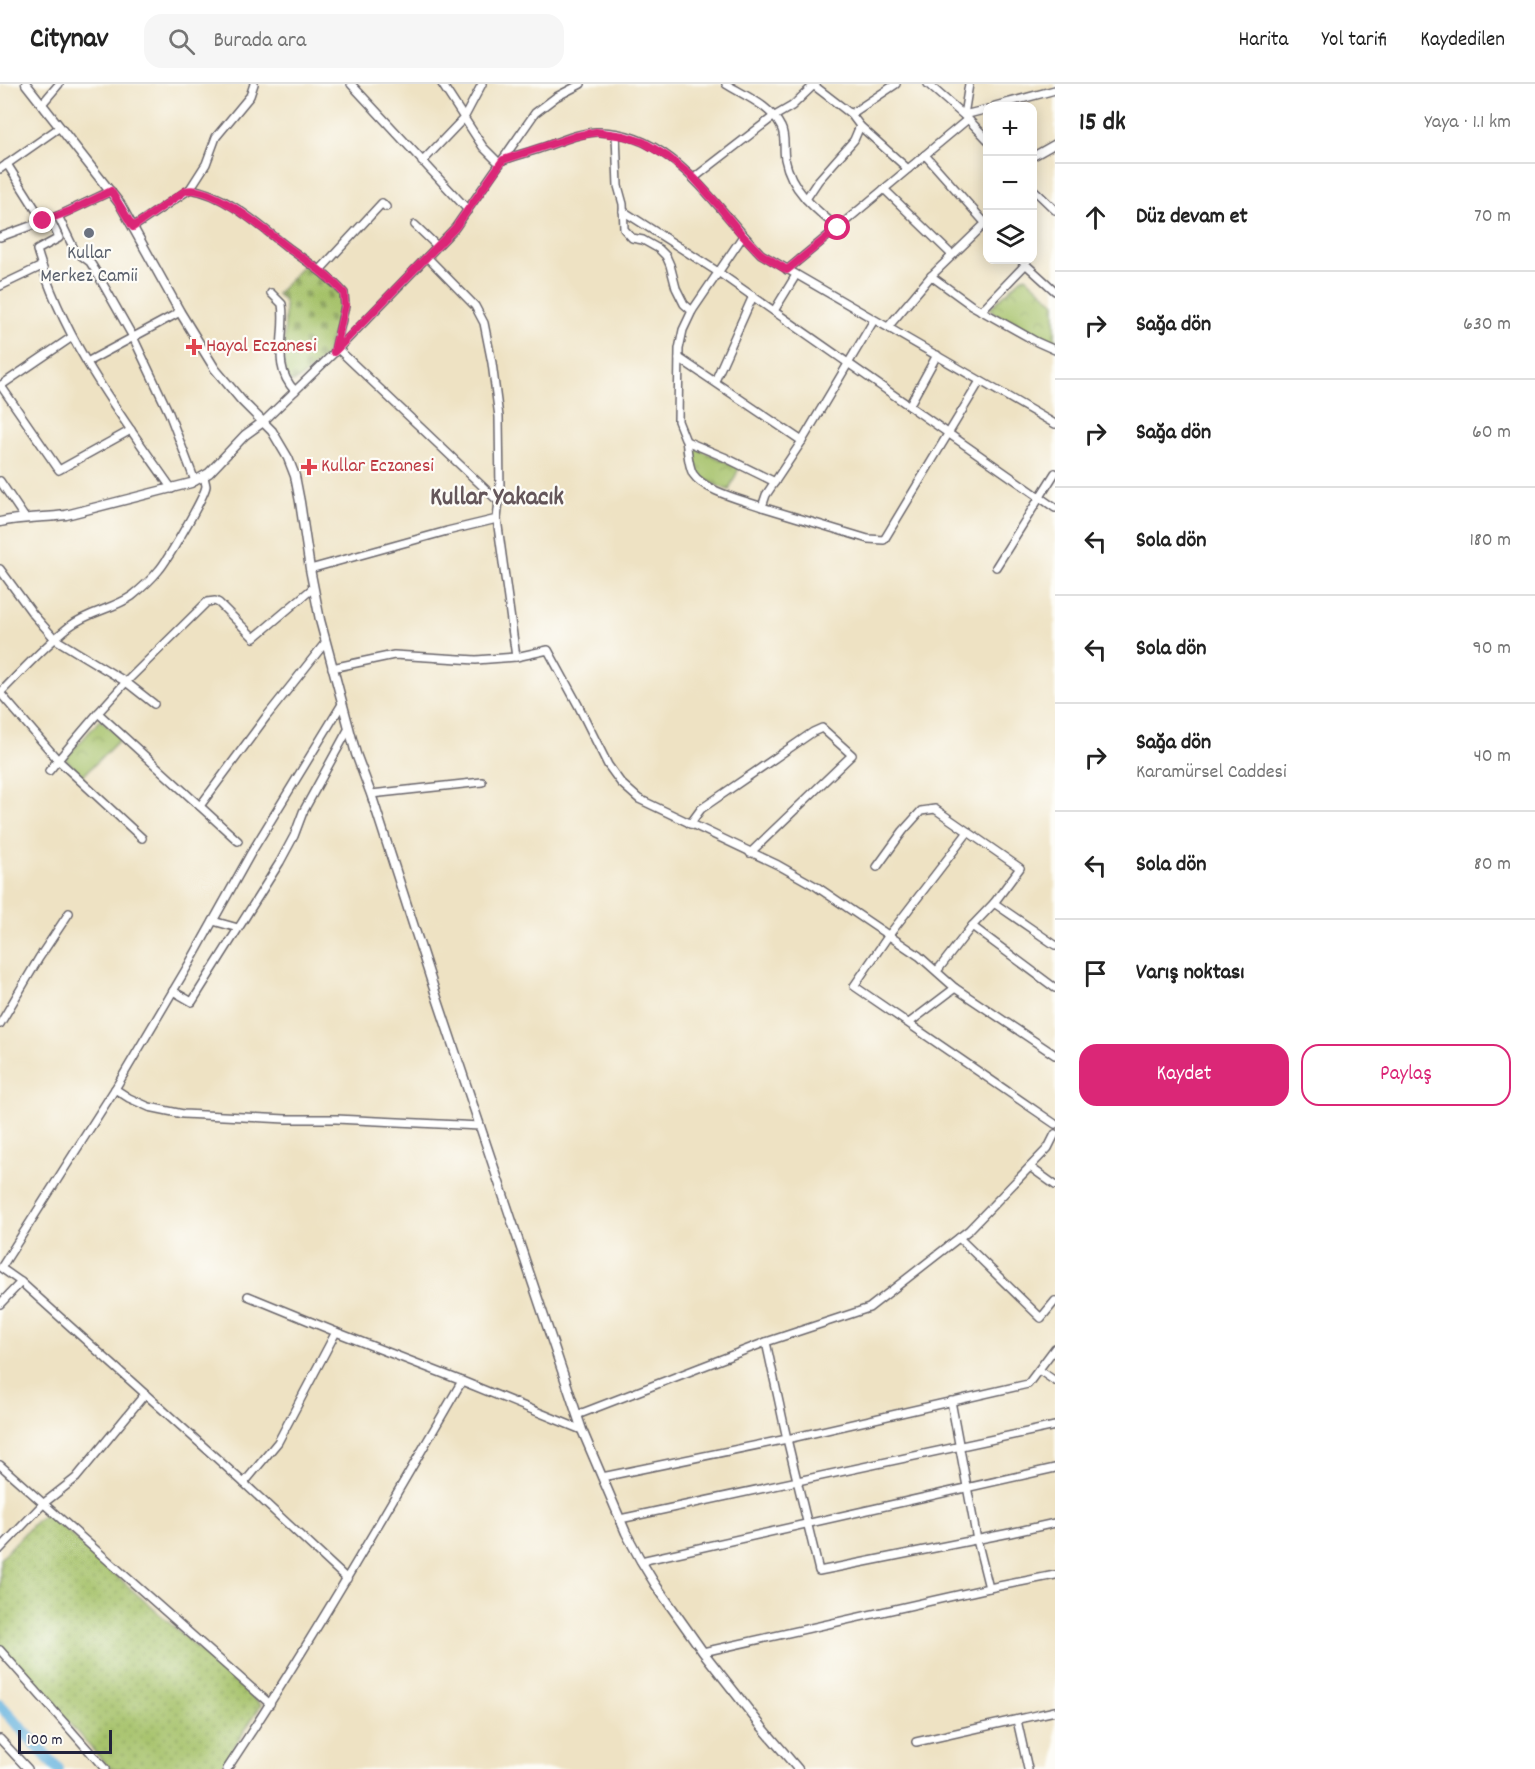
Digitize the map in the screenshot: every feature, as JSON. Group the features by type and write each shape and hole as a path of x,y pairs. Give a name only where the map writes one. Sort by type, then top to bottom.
{"main road":[{"path":"26,84 111,191 215,369 272,431 284,449 295,476 313,588 325,643 356,754 582,1431 641,1561 703,1652 798,1769"},
{"path":"0,522 66,515 195,482 215,469 245,435 263,422"}],"street":[{"path":"42,104 59,84"},
{"path":"133,227 190,189 206,164 216,137 250,96 254,84"},
{"path":"351,84 468,210"},
{"path":"442,84 486,151 502,162"},
{"path":"422,162 464,118 482,84"},
{"path":"263,422 455,228 540,108 581,84"},
{"path":"726,84 760,104 781,127 785,159 799,191 838,228"},
{"path":"694,178 773,117 792,106 813,84 851,114 860,126 908,169"},
{"path":"851,114 896,84"},
{"path":"928,84 966,117 983,136"},
{"path":"966,117 969,84"},
{"path":"1010,102 1055,90"},
{"path":"787,270 925,155 966,117 983,111"},
{"path":"806,199 818,181 854,140 860,126"},
{"path":"0,169 60,127"},
{"path":"502,162 576,136 596,132 643,142 668,157 694,178 761,254 1055,424"},
{"path":"616,135 618,186 624,229 632,238 643,240 666,256 676,288 684,304 692,312"},
{"path":"1034,156 1055,144"},
{"path":"925,155 983,220"},
{"path":"7,164 58,238 38,250 42,266 72,337 108,396 172,489"},
{"path":"190,189 208,194 244,214 320,270 340,288 346,296 336,350"},
{"path":"884,189 952,255"},
{"path":"0,237 58,216 111,191"},
{"path":"1037,193 1055,210"},
{"path":"320,270 382,203 386,207"},
{"path":"623,210 753,296 1055,508"},
{"path":"58,216 75,251 90,262 133,338 169,413 195,482"},
{"path":"415,225 437,246"},
{"path":"888,327 952,255 983,228"},
{"path":"743,236 692,312 683,330 679,358 678,421 686,441 694,476 707,487 762,507 868,539 884,540 980,381"},
{"path":"427,257 475,306 482,317 492,363 499,417 497,519 516,657"},
{"path":"981,311 1022,264"},
{"path":"1026,264 1055,291"},
{"path":"0,286 42,266"},
{"path":"774,311 796,275"},
{"path":"932,276 971,305 1055,350"},
{"path":"271,293 283,307 281,364 286,380 295,391"},
{"path":"715,381 753,296"},
{"path":"87,362 180,312"},
{"path":"762,507 766,495 802,441 874,320"},
{"path":"72,337 0,386 59,470 131,430"},
{"path":"336,350 499,502"},
{"path":"909,406 936,355"},
{"path":"679,358 802,441"},
{"path":"686,441 775,482"},
{"path":"996,567 1055,473"},
{"path":"142,838 58,760 0,693 40,652 74,623 132,596 159,570 176,544 206,488 204,477"},
{"path":"0,481 25,518"},
{"path":"310,569 497,519"},
{"path":"0,569 33,614 55,639 126,682 154,704"},
{"path":"49,771 126,682 207,602 219,603 254,638 313,588"},
{"path":"200,806 325,643"},
{"path":"332,668 394,655 476,660 516,657 548,650 608,765 621,783 639,799 778,865 817,887 889,935 937,971 955,988 1055,1055"},
{"path":"342,704 251,853 115,1089 1,1268 21,1282 347,1579"},
{"path":"98,713 238,841"},
{"path":"173,991 192,1002 290,845 303,812 349,728"},
{"path":"690,824 700,809 822,728 852,755 750,853"},
{"path":"371,794 482,782"},
{"path":"877,867 921,811 935,809 1020,868 937,971"},
{"path":"968,832 889,935 854,986 1055,1124"},
{"path":"994,903 1055,945"},
{"path":"0,1024 69,913"},
{"path":"213,921 238,928"},
{"path":"972,926 1055,988"},
{"path":"909,1023 955,988"},
{"path":"115,1089 149,1107 183,1114 480,1126"},
{"path":"578,1415 766,1342 869,1308 969,1230 1048,1148 1055,1134"},
{"path":"1030,1167 1055,1185"},
{"path":"959,1238 1041,1318 1055,1301"},
{"path":"0,1304 21,1282"},
{"path":"249,1296 582,1431"},
{"path":"244,1483 282,1437 336,1332"},
{"path":"766,1342 819,1572 1055,1523"},
{"path":"602,1477 787,1439 1028,1384 1055,1348"},
{"path":"1039,1370 1055,1381"},
{"path":"227,1769 347,1579 462,1381"},
{"path":"0,1549 44,1503 76,1478 145,1394"},
{"path":"951,1401 977,1540 989,1588"},
{"path":"620,1519 1055,1426"},
{"path":"0,1465 270,1704"},
{"path":"641,1561 1055,1468"},
{"path":"703,1652 1055,1575"},
{"path":"0,1650 105,1769"},
{"path":"916,1742 1055,1711"},
{"path":"1017,1720 1029,1769"},
{"path":"0,1739 28,1769"}],"green space":[{"path":"305,263 320,279 323,277 340,294 343,301 326,355 301,378 293,382 288,381 284,367 285,305 277,294"},
{"path":"1026,277 1055,303 1055,345 994,313 990,308 1022,278"},
{"path":"694,447 739,468 729,490 708,481 697,471 692,458"},
{"path":"101,720 121,738 83,776 66,758"},
{"path":"46,1513 261,1705 220,1769 110,1769 0,1646 0,1559"}],"waterway":[{"path":"0,1705 58,1769"}],"place":[{"name":"Kullar Merkez Camii","path":"89,233"},
{"name":"Hayal Eczanesi","path":"194,347"},
{"name":"Kullar Eczanesi","path":"309,467"}],"district":[{"name":"Kullar Yakacık","path":"497,498"}],"route":[{"path":"43,221 111,191 133,227 185,191 190,189 208,194 263,227 320,270 344,293 345,306 334,352 455,228 503,160 576,136 596,132 624,136 643,142 668,157 694,178 761,254 787,270 838,228"}]}
